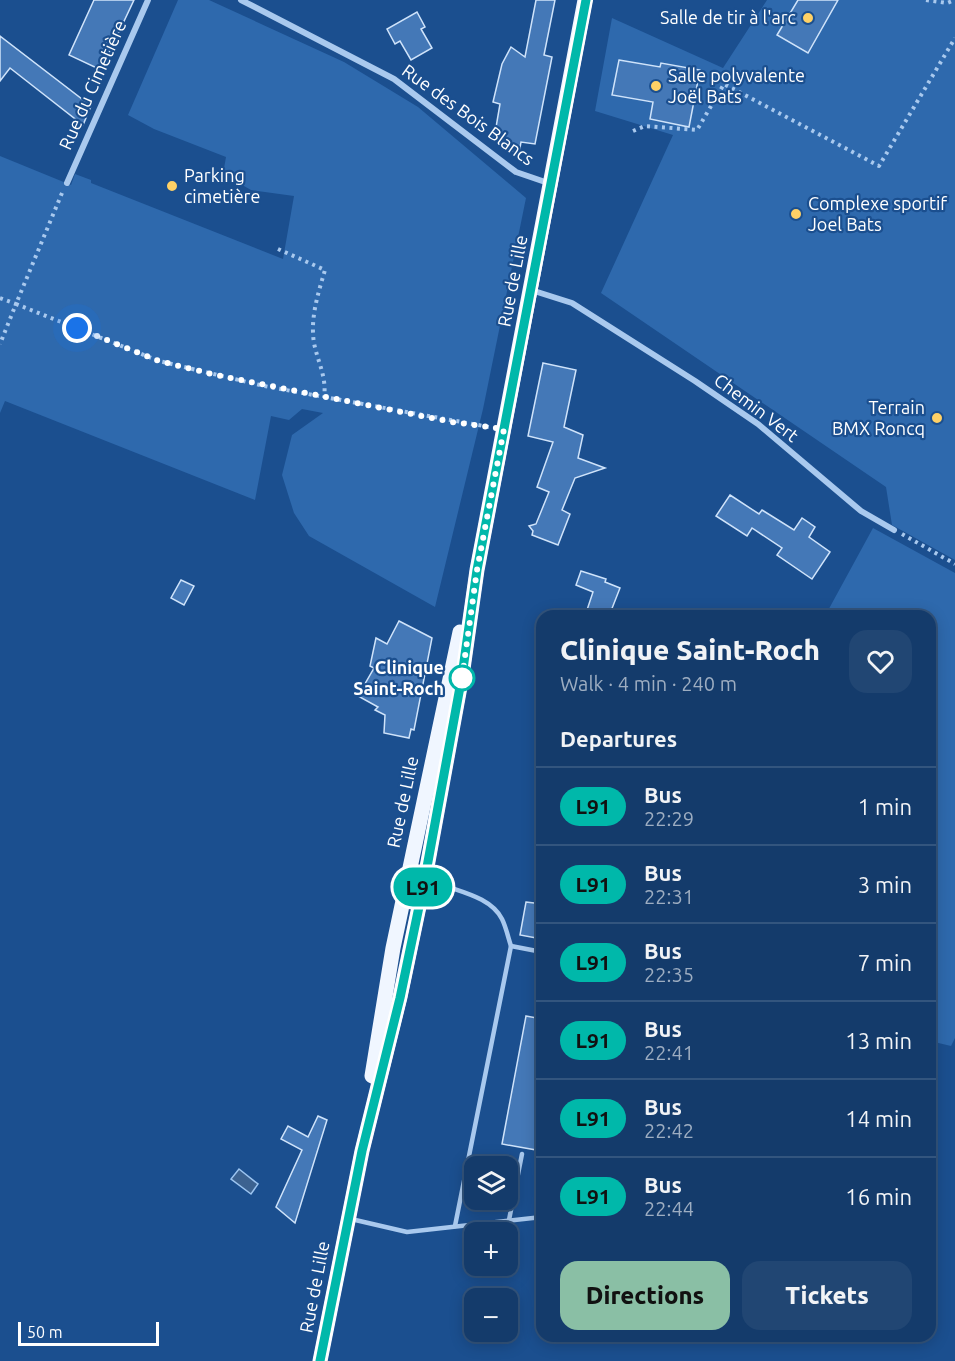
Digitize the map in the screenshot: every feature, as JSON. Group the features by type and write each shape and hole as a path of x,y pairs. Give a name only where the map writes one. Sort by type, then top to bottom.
{"main road":[{"name":"Rue de Lille","path":"320,1361 362,1151 400,998 425,878 462,676 477,570 585,0"},
{"name":"Rue de Lille","path":"362,1151 386,985 455,653 477,570"}],"street":[{"name":"Rue du Cimetière","path":"67,183 148,0"},
{"name":"Rue des Bois Blancs","path":"241,0 394,79 516,171 551,184"},
{"name":"Chemin Vert","path":"531,290 572,303 695,381 758,424 861,511 894,530"}],"lane":[{"path":"418,827 420,851 417,872 425,878 481,900 501,917 511,945 455,1226"},
{"path":"511,945 536,951"},
{"path":"509,1220 522,1154"},
{"path":"348,1218 407,1232 536,1218"}],"path":[{"path":"926,0 947,3 955,0"},
{"path":"633,131 645,126 697,130 724,84 879,166 955,38"},
{"path":"0,344 67,183"},
{"path":"278,249 325,270 314,308 314,342 326,381 324,398"},
{"path":"0,298 159,361 324,398 504,429"},
{"path":"894,530 955,564"}],"shaded area":[{"path":"178,0 209,0 344,62 418,107 526,198 483,409 435,607 309,536 294,513 282,475 292,435 323,413 302,409 289,420 271,416 255,500 5,401 0,413 0,156 71,185 75,174 91,180 91,183 283,259 294,196 251,190 223,174 226,157 154,129 128,115"},
{"name":"Complexe sportif Joel Bats","path":"767,0 955,0 955,560 892,525 886,487 601,293 673,135 595,111 612,18 723,68"},
{"path":"873,528 955,573 955,1038 951,1046 936,1042 936,610 828,610"},
{"path":"239,1169 258,1184 251,1194 231,1179"}],"building":[{"path":"94,0 134,0 101,70 69,55"},
{"path":"536,0 555,0 544,55 552,57 535,144 521,142 519,153 507,150 494,139 500,104 493,102 502,64 511,47 525,57"},
{"name":"Salle de tir à l'arc","path":"798,0 838,0 808,53 777,35"},
{"path":"417,12 425,27 421,29 432,48 411,60 400,41 395,44 387,29"},
{"path":"0,36 91,106 83,125 10,68 0,81"},
{"name":"Salle polyvalente Joël Bats","path":"619,60 660,67 661,63 700,70 689,127 650,119 653,102 612,95"},
{"path":"543,363 576,370 564,427 583,435 578,458 605,468 575,478 562,510 570,514 558,545 532,535 533,531 529,526 536,524 549,492 537,487 553,442 528,436"},
{"path":"730,495 759,514 762,510 794,530 802,518 815,527 809,537 830,552 812,579 777,555 782,548 752,528 747,536 716,516"},
{"path":"581,571 606,579 605,582 620,588 611,610 587,610 593,592 576,585"},
{"path":"181,580 194,586 184,605 171,598"},
{"path":"399,621 432,638 414,730 411,729 409,738 384,733 385,715 375,710 378,707 358,696 374,668 370,666 376,638 387,644"},
{"path":"526,902 536,903 536,938 520,935"},
{"path":"526,1016 536,1018 536,1150 502,1144"},
{"path":"318,1116 327,1120 295,1223 276,1207 302,1150 281,1139 288,1126 308,1137"}],"bus line":[{"name":"L91","path":"320,1361 362,1151 400,998 425,878 462,676 477,570 586,0"}],"place":[{"name":"Salle de tir à l'arc","path":"808,18"},
{"name":"Salle polyvalente Joël Bats","path":"656,86"},
{"name":"Parking cimetière","path":"172,186"},
{"name":"Complexe sportif Joel Bats","path":"796,214"},
{"name":"Terrain BMX Roncq","path":"937,418"},
{"name":"Clinique Saint-Roch","path":"462,678"}],"route":[{"path":"77,328 159,361 216,375 452,422 504,429 477,570 462,678"}]}
